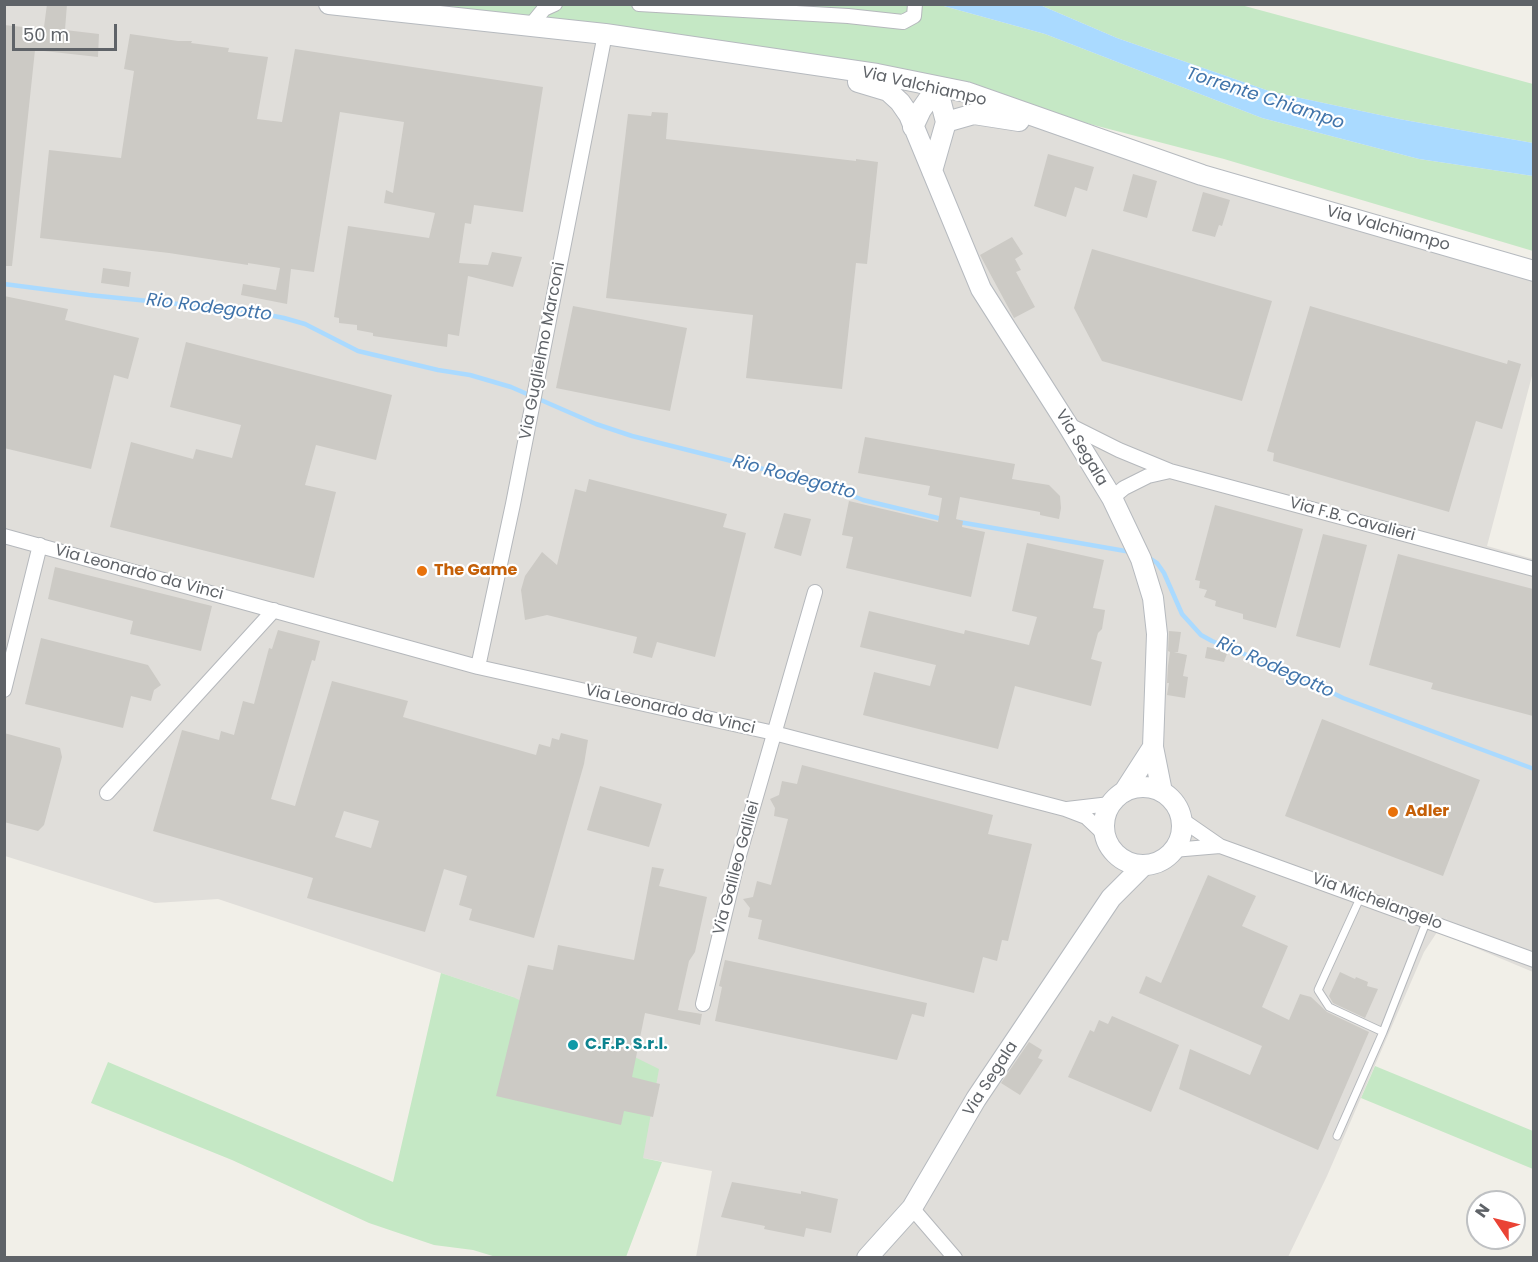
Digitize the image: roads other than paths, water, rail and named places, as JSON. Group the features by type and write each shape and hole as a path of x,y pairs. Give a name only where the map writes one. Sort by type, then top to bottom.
{"street":[{"name":"Via Valchiampo","path":"329,4 605,34 877,74 966,92 1202,175 1533,271"},
{"path":"533,27 535,20 544,9 555,4"},
{"path":"639,4 848,16 903,22 914,16 915,5"},
{"name":"Via Guglielmo Marconi","path":"478,666 513,504 605,34"},
{"name":"Via Segala","path":"796,62 837,77 888,91 900,102 909,115 981,289 1112,498 1141,559 1153,598 1158,634 1153,747 1162,792 1178,808 1181,819"},
{"path":"932,171 946,122 937,87"},
{"path":"914,127 921,110 937,87"},
{"path":"946,122 974,114 1073,130"},
{"name":"Via F.B. Cavalieri","path":"1067,424 1119,450 1170,471 1533,569"},
{"path":"1112,498 1124,488 1148,476 1170,471"},
{"name":"Via Leonardo da Vinci","path":"4,536 478,666 774,733 1065,809 1086,817 1104,834"},
{"path":"4,690 40,545"},
{"name":"Via Galileo Galilei","path":"702,1004 738,859 815,592"},
{"path":"107,793 274,610"},
{"path":"1144,865 1124,861 1106,842 1105,813 1153,747"},
{"path":"1117,798 1137,787 1150,787 1162,792"},
{"name":"Via Leonardo da Vinci","path":"1065,809 1117,798"},
{"path":"1173,850 1182,830 1181,819"},
{"name":"Via Michelangelo","path":"1181,819 1220,846 1533,960"},
{"name":"Via Michelangelo","path":"1173,850 1220,846"},
{"name":"Via Segala","path":"867,1257 912,1208 976,1099 1111,898 1144,865 1165,858 1173,850"},
{"name":"Via Segala","path":"1111,898 1116,855"},
{"path":"912,1208 955,1257"}],"lane":[{"path":"1360,896 1318,990 1329,1007 1383,1032"},
{"path":"1337,1136 1383,1032 1427,920"}],"water":[{"name":"Torrente Chiampo","path":"940,5 1040,5 1117,38 1272,92 1399,119 1533,143 1533,176 1419,159 1262,118 1045,34"}],"waterway":[{"name":"Rio Rodegotto","path":"4,284 248,311 284,318 305,324 358,351 438,370 470,375 511,387 596,424 632,436 823,484 863,500 942,519"},
{"name":"Rio Rodegotto","path":"959,522 1131,552"},
{"name":"Rio Rodegotto","path":"1148,557 1157,563 1164,573 1182,614 1201,635 1294,674 1343,698 1534,769"}],"place":[{"name":"The Game","path":"422,571"},
{"name":"Adler","path":"1393,812"},
{"name":"C.F.P. S.r.l.","path":"573,1045"}]}
